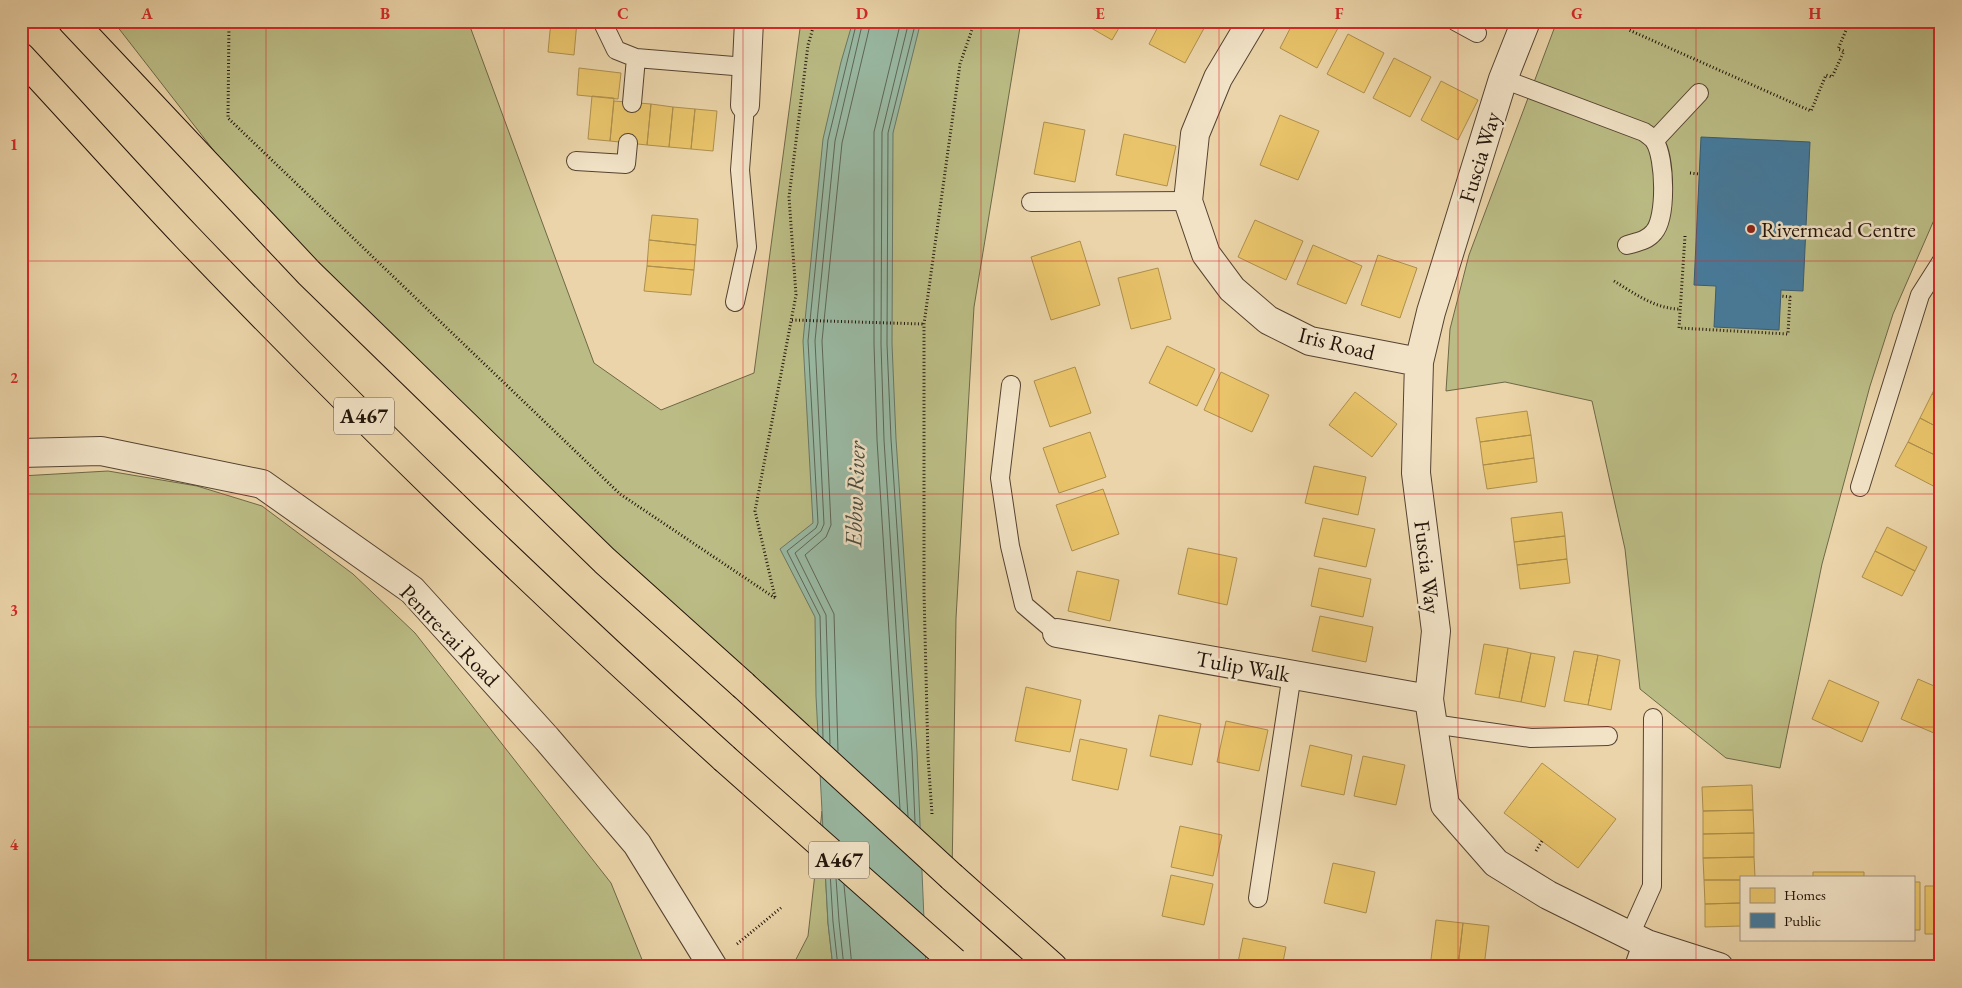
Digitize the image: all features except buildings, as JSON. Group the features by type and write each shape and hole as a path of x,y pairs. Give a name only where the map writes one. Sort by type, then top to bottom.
{"main road":[{"name":"A467","path":"72,21 309,273 605,561 1054,967"},
{"name":"A467","path":"21,58 188,237 370,423 603,649 956,964"}],"street":[{"path":"745,105 749,21"},
{"name":"Iris Road","path":"1252,21 1218,78 1195,134 1188,201 1206,254 1232,289 1268,320 1310,341 1419,362"},
{"name":"Fuscia Way","path":"1526,21 1503,79 1431,312 1419,362 1416,473 1436,631 1431,711 1445,805 1496,863 1548,895 1639,948 1719,967"},
{"name":"Pentre-tai Road","path":"21,453 101,451 262,484 412,590 547,739 637,844 713,965"},
{"name":"Tulip Walk","path":"1057,633 1292,674 1431,711"}],"lane":[{"path":"602,21 616,50 636,58 746,67"},
{"path":"1455,21 1477,33"},
{"path":"632,103 636,58"},
{"path":"1503,79 1644,132 1654,140 1660,152 1662,164 1662,216 1656,231 1647,240 1627,245"},
{"path":"1654,140 1699,93"},
{"path":"734,302 747,247 740,170 745,105"},
{"path":"576,161 626,164 628,143"},
{"path":"1031,202 1188,201"},
{"path":"1860,487 1920,295 1941,262"},
{"path":"1011,385 1000,478 1010,546 1024,605 1057,633"},
{"path":"1258,898 1292,674"},
{"path":"1431,711 1531,738 1608,736"},
{"path":"1639,948 1652,886 1653,718"}],"path":[{"path":"229,21 228,118 620,494 775,598 756,511 796,295 790,197 808,45 815,21"},
{"path":"932,824 928,757 924,592 924,324 960,64 975,21"},
{"path":"1633,21 1629,30 1811,111 1826,75 1832,78 1844,51 1838,48 1850,21"},
{"path":"1685,231 1679,328 1788,334 1790,297 1781,296"},
{"path":"1614,281 1657,305 1665,308 1680,309"},
{"path":"792,320 924,324"},
{"path":"713,965 782,907"}],"green space":[{"path":"113,21 468,21 594,363 661,410 754,373 801,21 1021,21 974,307 956,618 952,877 309,273"},
{"path":"1557,21 1941,21 1941,204 1893,314 1870,386 1822,564 1780,768 1726,758 1640,689 1625,549 1592,401 1505,382 1446,391 1450,329 1469,255"},
{"path":"108,471 197,486 262,506 353,574 415,633 611,883 645,967 21,967 21,476"},
{"path":"822,811 828,923 833,967 792,967 808,936"}],"water":[{"name":"Ebbw River","path":"853,21 921,21 893,133 892,344 896,439 917,752 926,967 833,967 828,923 816,696 815,617 780,549 813,523 803,341 823,139 841,62"}],"place":[{"name":"Rivermead Centre","path":"1751,229"}]}
